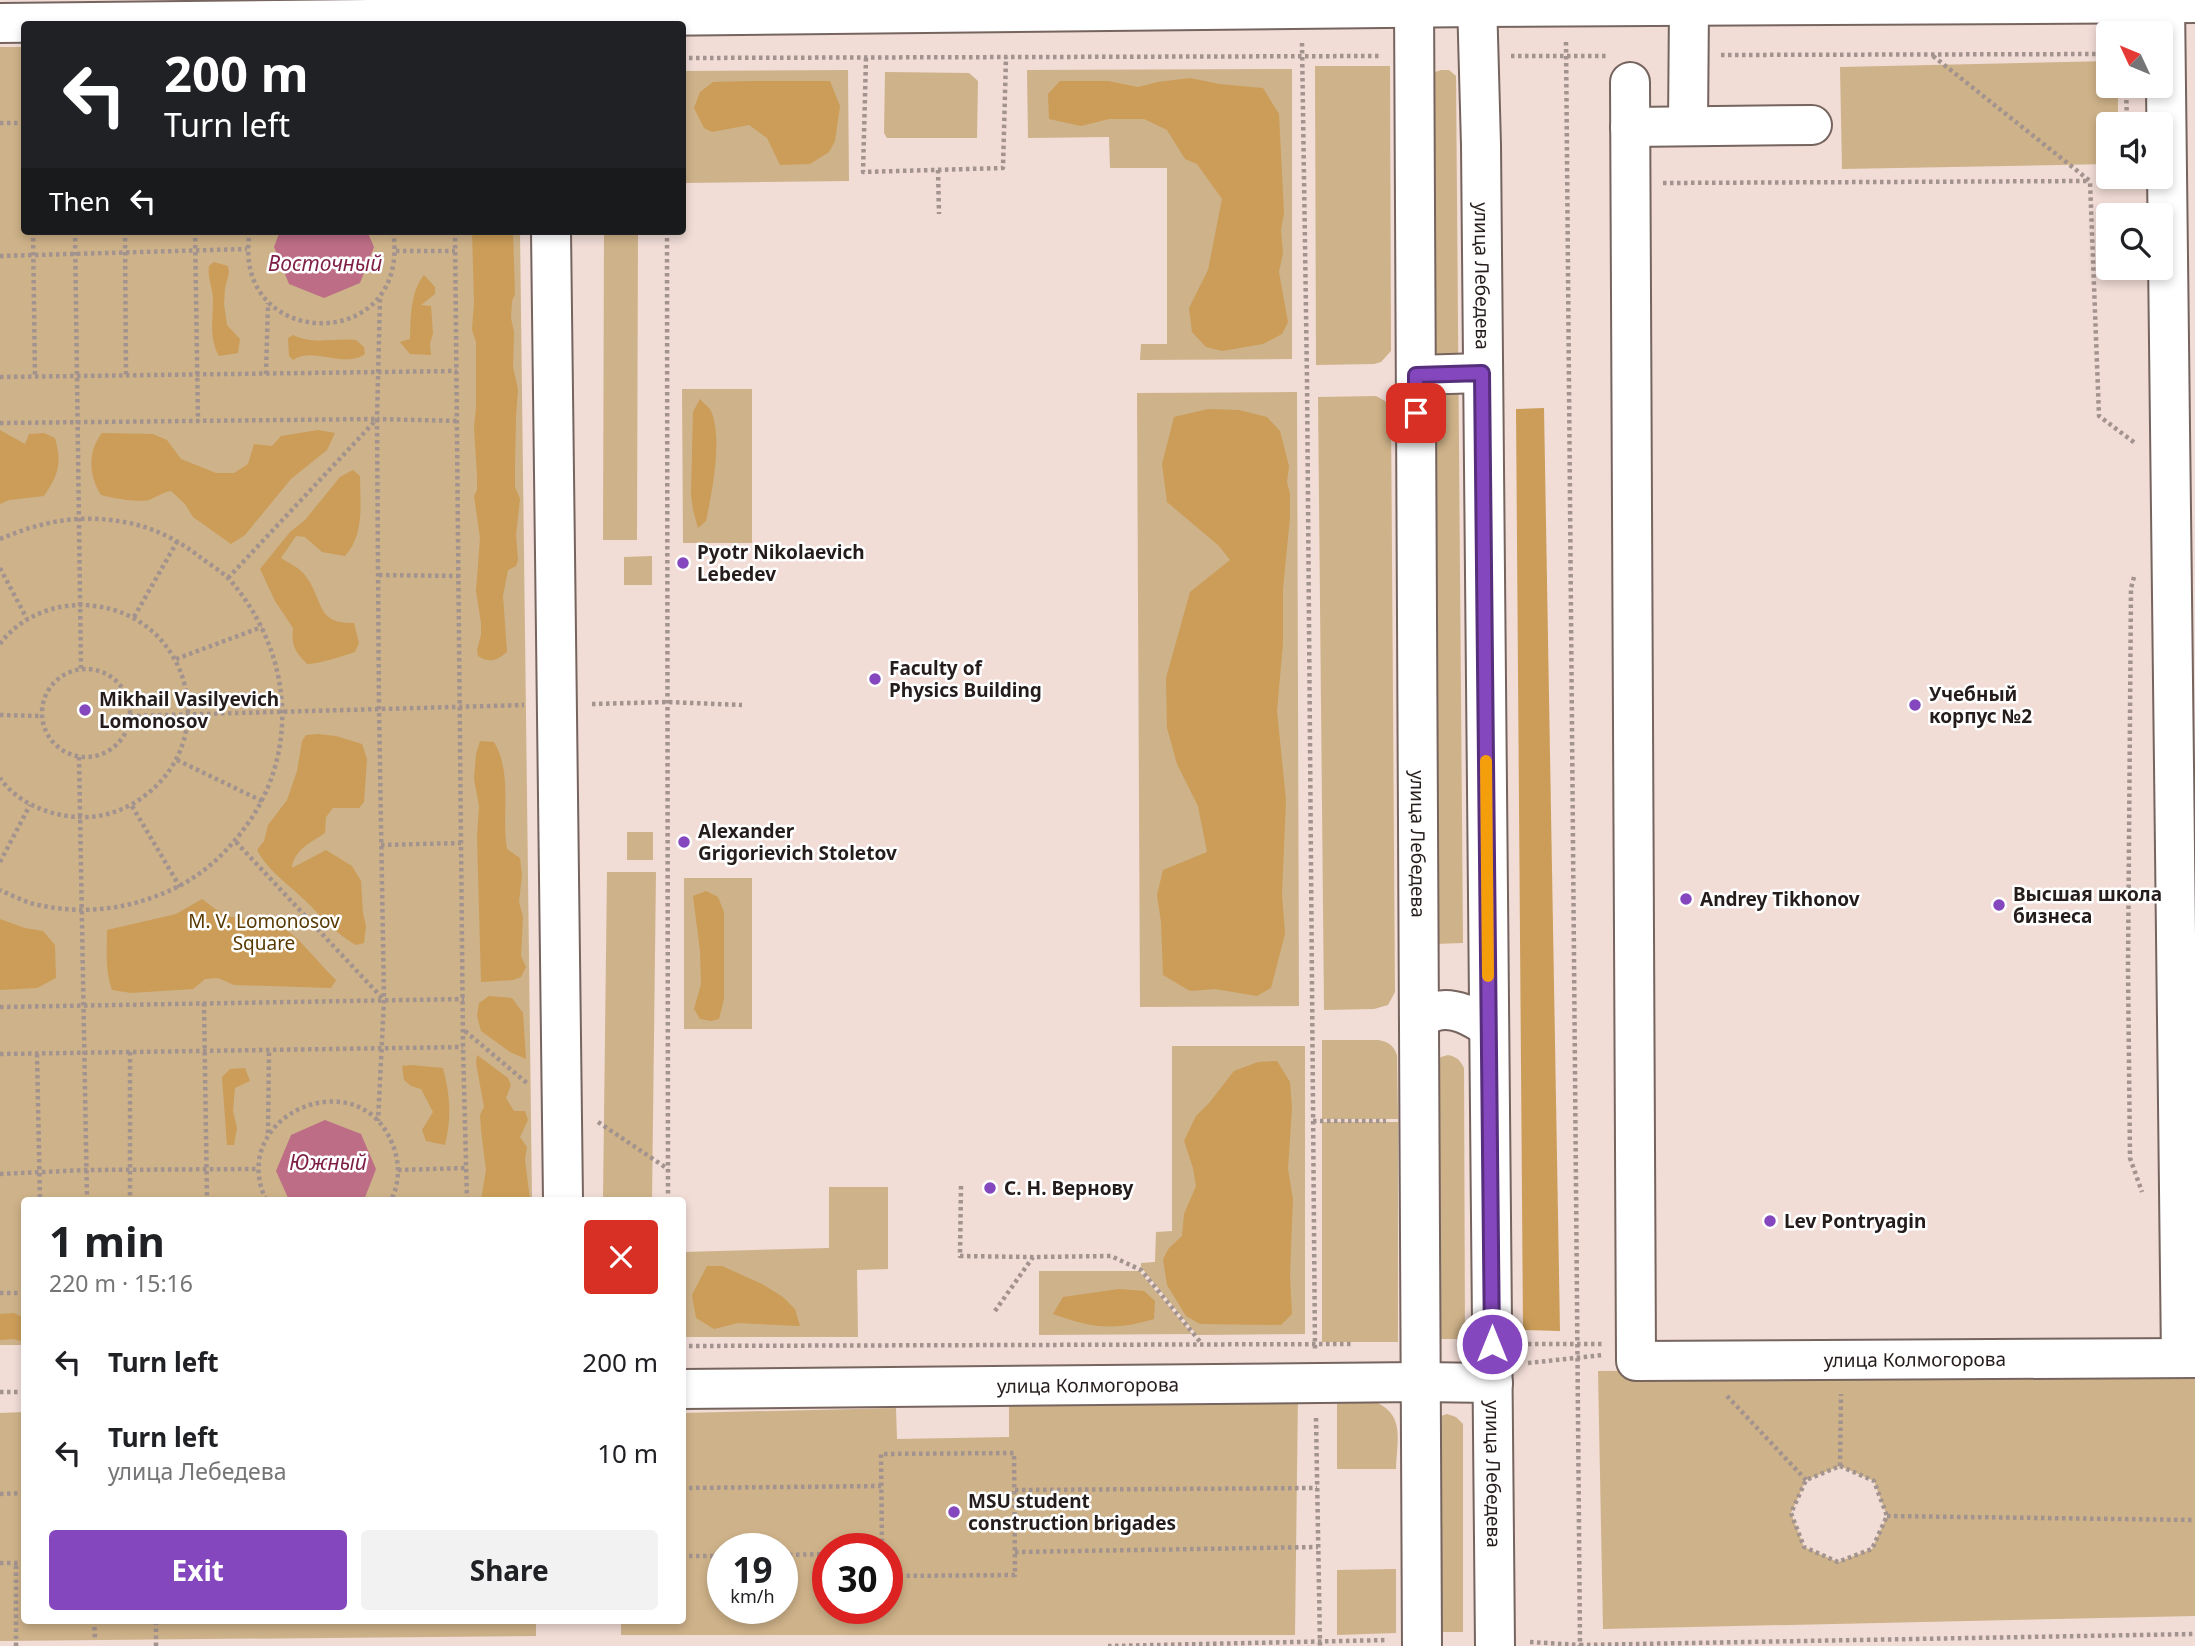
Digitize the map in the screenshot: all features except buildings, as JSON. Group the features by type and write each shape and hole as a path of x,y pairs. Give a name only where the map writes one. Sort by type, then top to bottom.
{"street":[{"path":"549,21 688,8 1302,9 1477,3 1689,6 2180,3 2188,1358"},
{"name":"улица Лебедева","path":"1477,3 1495,1643"},
{"name":"улица Лебедева","path":"1414,4 1422,1643"},
{"path":"1688,126 1689,6"},
{"path":"0,23 21,23"},
{"path":"1621,69 1630,127 1635,1352"},
{"path":"1630,127 1812,125"},
{"path":"551,235 563,1197"},
{"path":"1416,375 1482,373"},
{"path":"1419,1022 1433,1012 1455,1010 1473,1017 1489,1028"},
{"name":"улица Колмогорова","path":"1635,1352 1841,1360 2188,1358"},
{"name":"улица Колмогорова","path":"686,1389 1493,1383"}],"path":[{"path":"1302,9 1315,1384 1320,1645"},
{"path":"1689,55 2096,54"},
{"path":"1933,55 2090,181 2099,416 2137,444 2137,431"},
{"path":"1477,56 1621,69"},
{"path":"866,58 863,172 1003,169 1006,57"},
{"path":"686,58 1414,57"},
{"path":"0,123 21,123"},
{"path":"938,170 939,214"},
{"path":"1654,183 2090,181"},
{"path":"33,235 36,377"},
{"path":"75,235 81,669"},
{"path":"125,235 127,376"},
{"path":"195,235 198,421"},
{"path":"249,235 247,249 249,268 257,287 268,302 287,316 309,324 332,324 354,317 380,298"},
{"path":"378,1121 384,1000 377,419 380,298 393,270 396,251 394,235"},
{"path":"455,235 467,1197"},
{"path":"667,235 668,1197"},
{"path":"0,256 247,249"},
{"path":"396,251 455,251"},
{"path":"266,374 268,302"},
{"path":"0,377 457,371"},
{"path":"0,423 377,419 458,421"},
{"path":"228,578 377,419"},
{"path":"0,539 32,526 79,518 130,523 178,540 228,578 262,627 278,668 283,712 278,758 262,801 236,842 210,867 180,887 132,905 82,911 33,904 0,890"},
{"path":"134,617 178,540"},
{"path":"0,568 27,619"},
{"path":"2136,569 2132,587 2128,1009 2130,1157 2145,1202"},
{"path":"379,575 459,576"},
{"path":"0,644 27,619 53,608 80,604 108,607 134,617 158,636 176,659 186,685 189,714 186,737 177,760 158,786 132,806 107,815 80,818 54,814 30,805 0,778"},
{"path":"176,659 262,627"},
{"path":"81,669 96,670 110,676 121,687 128,700 130,716 119,742 100,754 79,757 65,752 53,743 41,716 48,690 68,672 81,669"},
{"path":"130,716 667,702 742,705"},
{"path":"0,715 41,716"},
{"path":"79,757 87,1197"},
{"path":"177,760 262,801"},
{"path":"0,862 30,805"},
{"path":"132,806 180,887"},
{"path":"236,842 384,1000"},
{"path":"381,845 461,843"},
{"path":"0,1007 464,999"},
{"path":"204,1003 207,1197"},
{"path":"0,1054 463,1047"},
{"path":"268,1135 269,1050"},
{"path":"130,1052 131,1197"},
{"path":"37,1054 40,1197"},
{"path":"264,1197 258,1169 261,1151 268,1135 282,1118 300,1107 320,1101 341,1102 361,1109 378,1121 389,1136 396,1153 398,1170 393,1197"},
{"path":"594,1119 668,1169"},
{"path":"1313,1121 1398,1121"},
{"path":"398,1170 466,1168"},
{"path":"0,1174 86,1170 258,1169"},
{"path":"961,1186 960,1256 1111,1256 1141,1270 1203,1345"},
{"path":"995,1311 1033,1257"},
{"path":"0,1293 21,1293"},
{"path":"686,1346 1354,1344"},
{"path":"1492,1344 1635,1352"},
{"path":"1840,1466 1841,1360"},
{"path":"1716,1389 1727,1396 1806,1480"},
{"path":"0,1392 21,1392"},
{"path":"882,1533 881,1454 1014,1453 1015,1575 903,1576"},
{"path":"1840,1466 1874,1481 1887,1516 1872,1549 1838,1562 1804,1547 1791,1513 1806,1480 1840,1466"},
{"path":"686,1488 881,1486"},
{"path":"1015,1490 1317,1488"},
{"path":"0,1493 21,1493"},
{"path":"1887,1516 2195,1520"},
{"path":"1015,1552 1318,1548"},
{"path":"686,1556 707,1556"},
{"path":"0,1563 21,1563"},
{"path":"16,1563 16,1646"},
{"path":"94,1624 95,1640"},
{"path":"156,1624 156,1646"},
{"path":"1108,1646 1422,1643"},
{"path":"1495,1643 1580,1646"}],"green space":[{"name":"M. V. Lomonosov Square","path":"0,47 21,47 21,235 520,235 532,1197 21,1197 21,1345 0,1345"},
{"path":"2096,61 2096,98 2118,98 2118,112 2096,112 2096,164 1842,169 1840,67"},
{"path":"1315,66 1390,66 1391,351 1381,362 1374,364 1316,365"},
{"path":"1292,69 1292,359 1140,360 1141,344 1167,344 1167,168 1110,168 1109,137 1028,138 1027,70"},
{"path":"848,70 849,181 686,183 686,71"},
{"path":"1449,70 1456,76 1463,943 1433,944 1432,73"},
{"path":"885,72 969,73 978,81 977,138 887,138 884,133"},
{"path":"1190,78 1263,88 1279,114 1284,213 1281,230 1283,253 1279,272 1288,322 1282,334 1263,344 1222,351 1206,347 1192,332 1189,308 1208,270 1222,199 1197,164 1185,159 1167,130 1144,119 1109,119 1081,126 1049,119 1048,94 1060,81 1108,81 1138,87"},
{"path":"830,81 840,106 835,141 829,152 810,164 780,165 767,138 749,125 712,132 704,128 694,108 700,92 713,82"},
{"path":"472,235 513,235 515,294 511,318 514,332 513,367 518,389 515,487 520,499 516,535 518,560 516,566 508,570 503,596 507,652 490,660 478,656 477,650 481,623 476,591 480,538 474,496 477,476 474,427 476,342 472,330"},
{"path":"604,235 638,235 637,540 603,540"},
{"path":"214,262 228,266 224,304 227,325 240,339 238,353 219,356 213,336 213,295 209,275 209,266"},
{"path":"424,275 435,287 435,294 421,305 431,306 431,355 410,354 400,342 410,339 414,297"},
{"path":"293,335 316,340 356,340 364,347 365,354 348,359 310,355 293,360 289,356 288,338"},
{"path":"682,389 752,389 752,543 683,543"},
{"path":"1297,392 1299,1006 1140,1007 1137,393"},
{"path":"1376,396 1385,401 1391,412 1395,992 1388,1005 1374,1009 1324,1010 1318,397"},
{"path":"700,399 711,411 716,450 706,521 698,528 691,494 693,412"},
{"path":"1544,408 1560,1331 1523,1330 1516,409"},
{"path":"1208,409 1239,410 1267,417 1280,431 1289,466 1287,482 1290,517 1283,589 1283,643 1277,711 1286,800 1282,894 1285,934 1271,988 1257,996 1215,989 1190,991 1163,975 1157,895 1163,870 1207,852 1198,806 1177,764 1167,728 1166,678 1190,592 1230,560 1219,546 1167,502 1162,464 1174,417"},
{"path":"0,430 25,444 29,434 44,433 55,438 58,468 44,496 9,500 0,504"},
{"path":"318,430 335,433 327,450 291,479 245,535 231,544 193,517 185,504 171,491 144,501 101,495 92,472 94,448 102,433 153,434 167,440 181,459 216,473 234,473 248,464 254,444 272,446 281,436"},
{"path":"353,470 360,476 360,518 356,538 345,556 322,552 305,537 296,536 281,558 305,575 327,616 333,620 354,623 359,643 355,652 307,664 295,648 293,628 275,601 260,569 340,477"},
{"path":"652,556 652,585 624,585 624,557"},
{"path":"318,734 362,744 367,759 364,802 359,808 333,808 326,817 325,833 299,852 292,868 326,850 352,866 361,881 366,926 364,943 356,945 333,928 276,874 257,850 264,841 268,825 287,800 297,771 302,741 306,735"},
{"path":"480,741 494,742 500,754 505,781 507,849 520,858 522,875 519,902 523,917 521,956 526,967 521,977 513,980 481,982 477,837 479,806 474,779"},
{"path":"627,832 653,832 653,860 627,860"},
{"path":"607,872 656,872 652,1197 603,1197"},
{"path":"684,878 752,878 752,1029 684,1029"},
{"path":"706,891 718,897 724,912 724,999 719,1019 711,1021 700,1019 694,1009 701,984 693,896"},
{"path":"202,899 226,917 275,924 286,930 301,942 336,980 331,988 234,985 218,978 205,979 193,989 131,993 112,990 107,968 107,930 176,914"},
{"path":"0,919 43,931 55,945 56,978 37,988 0,990"},
{"path":"489,996 512,998 523,1013 526,1059 510,1052 481,1031 477,1016 479,1003"},
{"path":"1322,1040 1378,1040 1392,1046 1397,1055 1398,1119 1322,1119"},
{"path":"1172,1046 1305,1046 1305,1334 1197,1335 1141,1267 1141,1263 1155,1262 1156,1232 1172,1231"},
{"path":"477,1055 508,1078 511,1085 506,1098 514,1111 525,1111 528,1120 520,1137 527,1147 525,1159 530,1197 482,1197 486,1170 480,1115 484,1107"},
{"path":"1448,1055 1458,1059 1464,1068 1465,1339 1435,1339 1436,1063 1441,1057"},
{"path":"1277,1061 1290,1082 1292,1108 1288,1169 1293,1199 1290,1276 1292,1314 1281,1325 1200,1324 1186,1316 1167,1285 1163,1259 1169,1248 1182,1236 1184,1214 1196,1186 1184,1141 1196,1116 1234,1071 1258,1062"},
{"path":"402,1066 443,1068 449,1106 445,1145 426,1141 422,1130 433,1112 421,1089 404,1080"},
{"path":"245,1068 250,1081 235,1088 233,1111 237,1128 234,1145 227,1145 222,1077 230,1069"},
{"path":"1322,1122 1398,1122 1398,1342 1322,1342"},
{"path":"829,1187 888,1187 888,1269 857,1270 858,1337 686,1337 686,1252 829,1248"},
{"path":"707,1266 722,1266 783,1297 795,1309 800,1326 738,1323 714,1329 696,1318 692,1295"},
{"path":"1039,1271 1139,1271 1192,1334 1039,1335"},
{"path":"1119,1289 1144,1291 1155,1301 1154,1319 1127,1325 1103,1326 1053,1314 1063,1297"},
{"path":"14,1313 21,1316 21,1341 0,1340 0,1314"},
{"path":"2195,1368 2195,1616 1603,1629 1598,1371","holes":["1840,1466 1874,1481 1887,1516 1872,1549 1838,1562 1804,1547 1791,1513 1806,1480"]},
{"path":"1298,1393 1295,1635 621,1635 621,1624 686,1624 686,1413 896,1408 897,1439 1009,1437 1009,1399"},
{"path":"1371,1400 1382,1405 1395,1419 1398,1437 1396,1469 1337,1469 1337,1401"},
{"path":"21,1412 21,1624 536,1624 536,1636 0,1641 0,1413"},
{"path":"1447,1414 1456,1417 1463,1424 1463,1632 1440,1632 1436,1424 1441,1416"},
{"path":"1396,1569 1396,1633 1337,1635 1337,1570"}],"water":[{"name":"Восточный","path":"278,235 369,235 374,247 360,283 324,298 289,284 274,247"},
{"name":"Южный","path":"325,1120 361,1134 376,1169 365,1197 288,1197 276,1171 291,1135"}],"slow traffic":[{"path":"1486,761 1488,976"}],"place":[{"name":"Pyotr Nikolaevich Lebedev","path":"683,563"},
{"name":"Faculty of Physics Building","path":"875,679"},
{"name":"Учебный корпус №2","path":"1915,705"},
{"name":"Mikhail Vasilyevich Lomonosov","path":"85,710"},
{"name":"Alexander Grigorievich Stoletov","path":"684,842"},
{"name":"Andrey Tikhonov","path":"1686,899"},
{"name":"Высшая школа бизнеса","path":"1999,905"},
{"name":"С. Н. Вернову","path":"990,1188"},
{"name":"Lev Pontryagin","path":"1770,1221"},
{"name":"MSU student construction brigades","path":"954,1512"}],"route":[{"path":"1416,413 1416,375 1482,373 1492,1344"}]}
